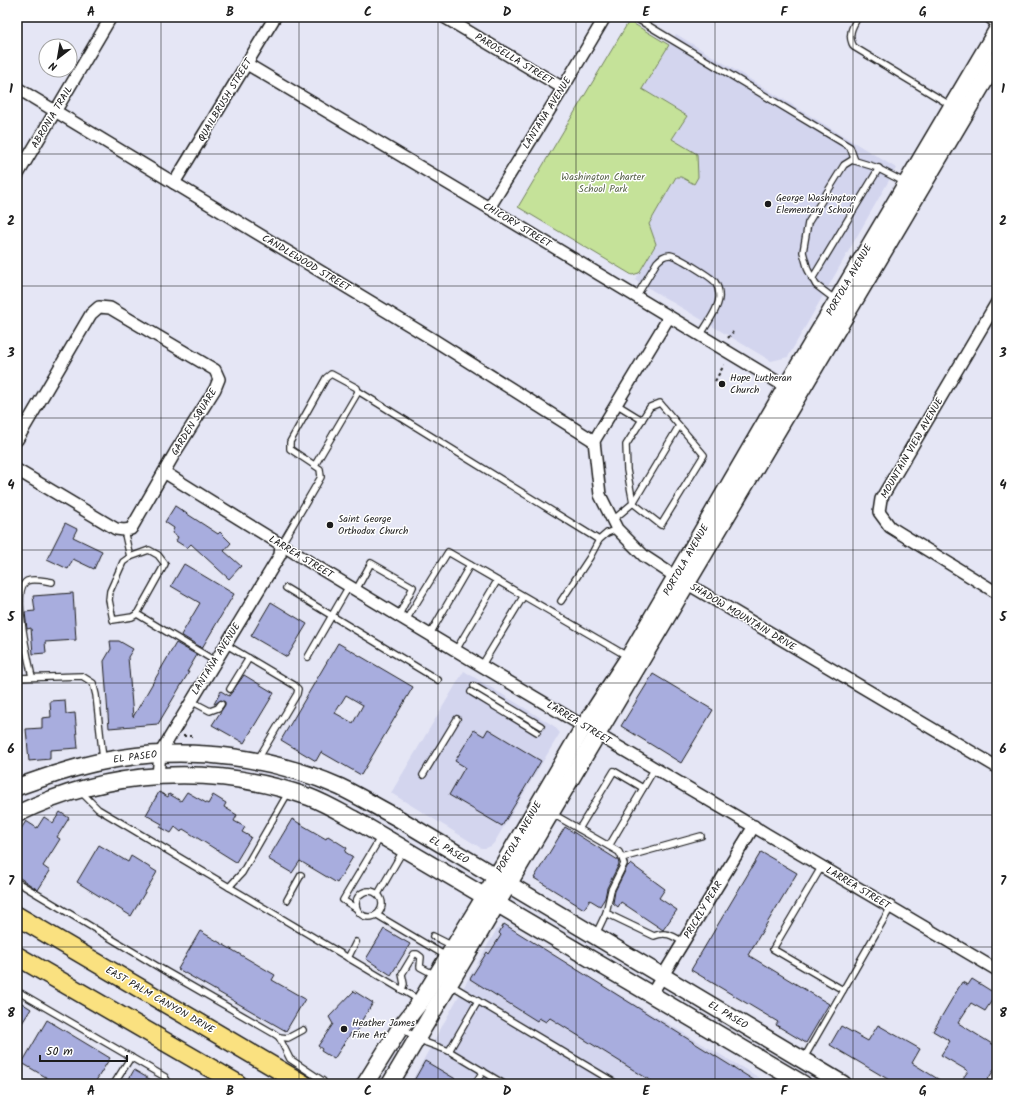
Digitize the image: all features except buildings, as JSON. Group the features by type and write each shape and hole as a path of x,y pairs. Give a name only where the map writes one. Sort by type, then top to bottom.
{"main road":[{"name":"EAST PALM CANYON DRIVE","path":"17,916 303,1084"},
{"path":"17,956 238,1084"}],"street":[{"name":"ABRONIA TRAIL","path":"17,176 111,17"},
{"name":"QUAILBRUSH STREET","path":"174,183 275,17"},
{"name":"PAROSELLA STREET","path":"444,17 563,88"},
{"name":"LANTANA AVENUE","path":"489,208 605,17"},
{"path":"993,17 997,19"},
{"name":"PORTOLA AVENUE","path":"591,730 629,657 681,580 786,387 997,30"},
{"name":"PORTOLA AVENUE","path":"390,1084 417,1038 450,968 497,891 541,810 997,60"},
{"name":"CHICORY STREET","path":"247,64 786,387"},
{"name":"CANDLEWOOD STREET","path":"17,88 434,340 594,441"},
{"name":"MOUNTAIN VIEW AVENUE","path":"997,302 881,499 879,512 890,527 997,593"},
{"name":"GARDEN SQUARE","path":"17,440 92,314 99,307 110,308 215,370 219,379 215,389 176,451 131,529 124,530"},
{"path":"594,441 669,318"},
{"name":"SHADOW MOUNTAIN DRIVE","path":"594,441 600,495 615,524 644,556 681,580 997,767"},
{"path":"17,470 116,529 124,530"},
{"name":"LARREA STREET","path":"164,472 280,545 997,970"},
{"name":"LANTANA AVENUE","path":"158,775 160,754 190,701 280,555 280,545"},
{"name":"EL PASEO","path":"17,787 59,773 103,762 160,754 198,754 257,761 317,778 340,787 366,801 464,858 523,919 803,1084"},
{"name":"EL PASEO","path":"17,814 41,802 79,789 117,781 158,775 198,776 236,780 289,791 310,798 355,820 404,849 595,936 843,1084"},
{"path":"310,798 318,796 351,806 362,805 366,801"},
{"name":"PRICKLY PEAR","path":"651,995 754,826"},
{"name":"PORTOLA AVENUE","path":"365,1084 400,1028 450,968"}],"lane":[{"path":"634,17 850,147 855,161"},
{"path":"858,17 850,35 851,42 854,47 952,106"},
{"path":"837,301 816,285 808,270 803,252 808,223 844,165 852,160 879,168 906,183"},
{"path":"812,279 879,168"},
{"path":"636,297 657,262 664,256 674,256 710,277 715,282 720,294 719,301 700,336"},
{"path":"280,545 322,477 320,469 290,450 290,442 326,378 331,374 357,388 358,391 599,540"},
{"path":"315,465 358,391"},
{"path":"660,403 679,426 704,455 661,525 633,504 627,470 626,446 650,406 660,403"},
{"path":"616,404 642,420"},
{"path":"561,601 590,557 599,540 633,504 679,426"},
{"path":"124,530 130,557"},
{"path":"149,550 158,555 165,564 137,614 132,617 113,620 109,600 110,590 123,562 130,557 149,550"},
{"path":"403,618 448,552 629,657"},
{"path":"308,657 332,616 371,563 413,587 403,618"},
{"path":"430,634 470,565"},
{"path":"32,677 21,608 21,592 23,585 27,581 33,580 52,582"},
{"path":"456,650 497,581"},
{"path":"286,588 438,680"},
{"path":"482,665 524,596"},
{"path":"137,614 215,661"},
{"path":"226,644 294,685 298,689 297,694 257,761"},
{"path":"230,690 249,658"},
{"path":"17,678 82,676 93,684 96,695 103,762"},
{"path":"474,686 541,726"},
{"path":"471,692 537,732"},
{"path":"190,701 210,711 218,708 221,704"},
{"path":"423,775 457,720"},
{"path":"609,846 655,768"},
{"path":"579,829 614,771 643,788"},
{"path":"79,789 98,809 421,1001"},
{"path":"229,887 242,873 289,791"},
{"path":"541,810 609,846 619,852 622,858 624,864 611,890 606,912 595,936"},
{"path":"357,909 356,900 361,893 370,891 381,897 384,906 377,915 367,917 359,913 357,909 343,900 382,836"},
{"path":"622,858 702,836"},
{"path":"378,894 404,849"},
{"path":"822,866 773,949 843,990"},
{"path":"287,900 301,875"},
{"path":"17,882 279,1038 288,1038 303,1030"},
{"path":"802,1060 891,907"},
{"path":"606,912 654,936 661,934 672,935 683,942"},
{"path":"377,915 450,968"},
{"path":"433,936 450,968 478,1001 617,1084"},
{"path":"348,958 356,942"},
{"path":"402,990 404,984 402,974 414,954 421,957 420,967 450,968"},
{"path":"17,991 165,1077 169,1084"},
{"path":"449,1051 478,1001"},
{"path":"400,1028 417,1038 449,1051 504,1084"},
{"path":"279,1038 290,1059 324,1083"},
{"path":"114,1084 131,1057"},
{"path":"475,1084 483,1071"}],"path":[{"path":"728,338 733,332"},
{"path":"715,381 724,365"}],"shaded area":[{"name":"George Washington Elementary School","path":"676,34 896,168 788,357 771,361 635,280 656,244 649,224 676,177 681,177 694,184 697,154 672,139 687,116 642,89"},
{"path":"464,671 554,726 560,733 494,843 486,848 481,848 391,793"},
{"path":"504,927 770,1084 410,1084 497,929"}],"green space":[{"name":"Washington Charter School Park","path":"629,21 669,45 642,89 687,116 672,139 697,154 698,177 694,184 681,177 676,177 649,224 656,244 639,273 632,275 518,207"}],"place":[{"name":"George Washington Elementary School","path":"768,204"},
{"name":"Hope Lutheran Church","path":"722,384"},
{"name":"Saint George Orthodox Church","path":"330,525"},
{"name":"Heather James Fine Art","path":"344,1029"}]}
